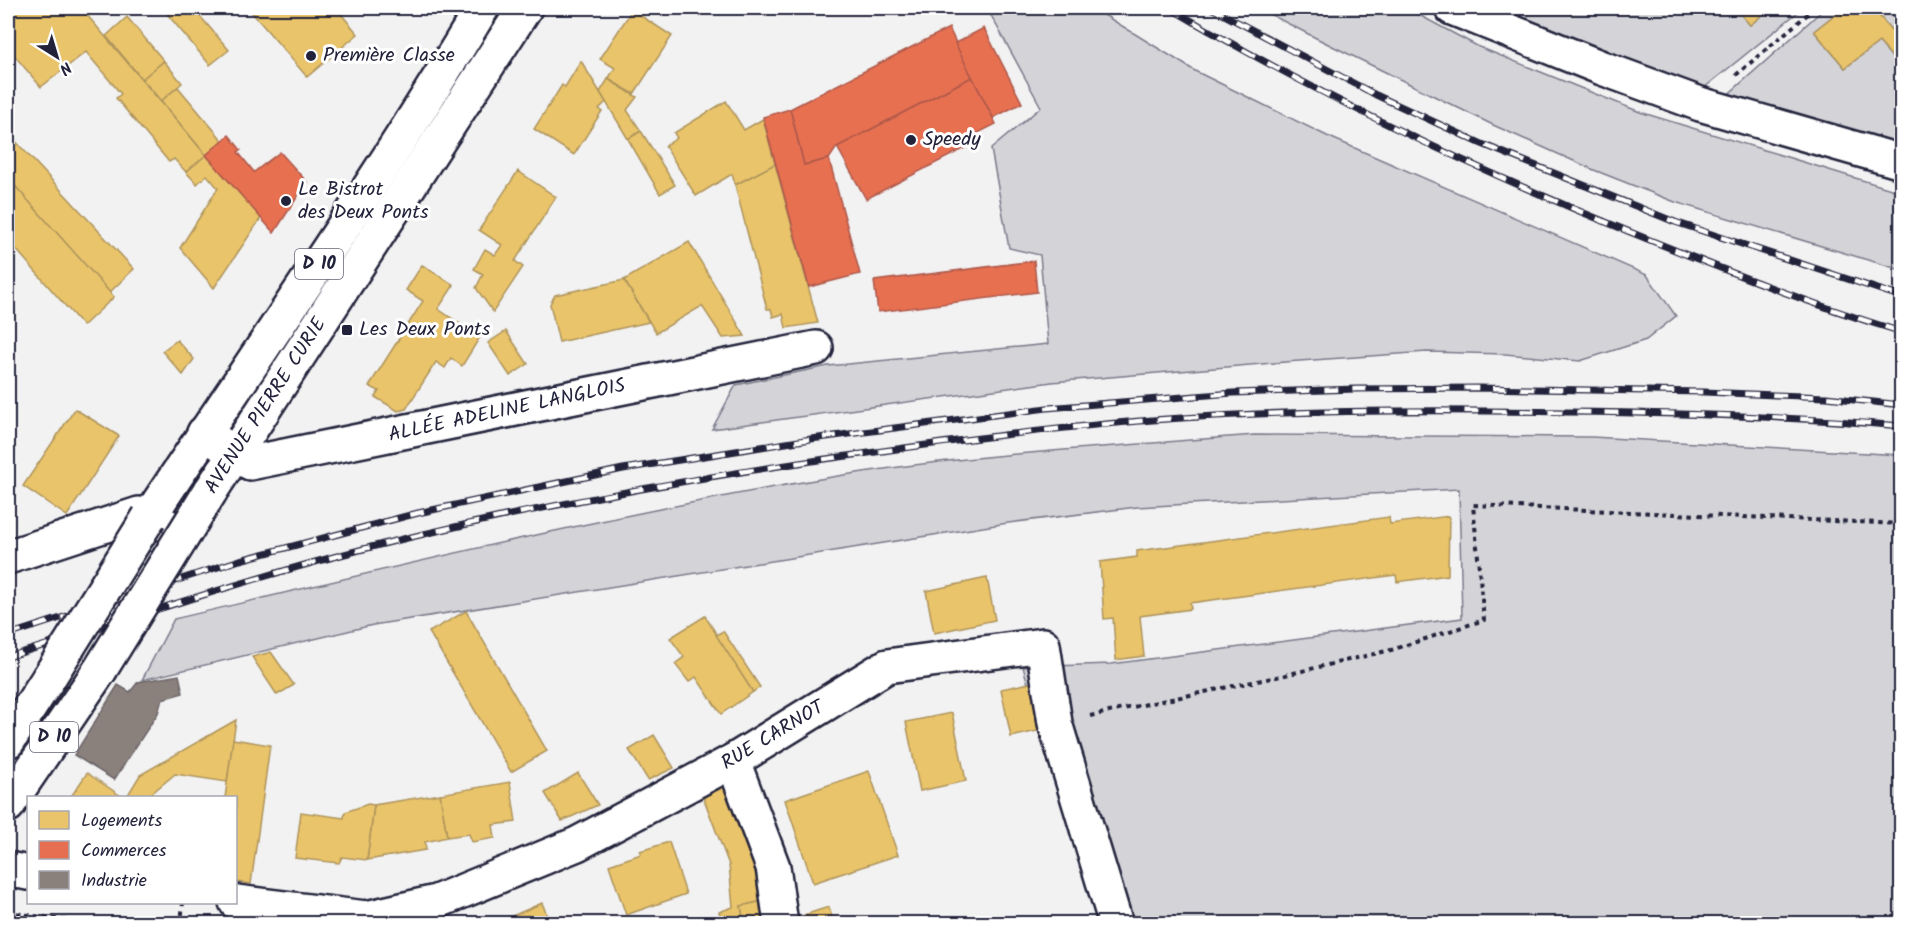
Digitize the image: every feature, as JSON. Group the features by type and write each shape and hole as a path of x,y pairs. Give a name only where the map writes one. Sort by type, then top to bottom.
{"street":[{"name":"AVENUE PIERRE CURIE","path":"8,741 149,517 426,101 482,8"},
{"name":"AVENUE PIERRE CURIE","path":"8,805 100,670 210,492 525,8"},
{"path":"1452,8 1592,64 1701,104 1902,162"},
{"name":"ALLÉE ADELINE LANGLOIS","path":"204,434 250,462 816,348"},
{"path":"257,357 284,378"},
{"path":"8,557 139,514 184,534"},
{"name":"RUE CARNOT","path":"237,903 366,918 436,902 577,844 734,761 887,666 1043,645 1055,723 1116,924"},
{"path":"734,761 773,867 781,924"},
{"path":"8,869 27,873"}],"path":[{"path":"1701,104 1815,8"},
{"path":"1055,723 1380,653 1484,620 1473,505 1902,524"},
{"path":"181,924 183,904"},
{"path":"8,912 89,924"}],"shaded area":[{"path":"987,8 1093,8 1195,71 1327,136 1647,275 1676,316 1646,340 1580,361 1505,354 1427,352 1285,362 1052,382 712,429 736,385 828,366 1048,344 1040,255 1009,248 991,149 1041,107"},
{"path":"1258,8 1406,8 1479,47 1640,112 1901,192 1901,270 1675,202 1594,170 1493,125"},
{"path":"1485,8 1679,8 1685,14 1693,8 1735,8 1750,25 1771,8 1803,8 1699,92"},
{"path":"1825,8 1843,8 1814,31 1845,68 1879,42 1901,68 1901,150 1723,99"},
{"path":"1873,8 1901,8 1901,21 1891,30"},
{"path":"1254,435 1592,437 1901,455 1901,923 1099,923 1023,667 1111,664 1462,618 1459,489 1137,507 1008,523 373,625 142,680 174,619 499,543 662,508 879,470 1039,452"}],"building: Logements":[{"path":"8,8 81,8 206,155 186,172 174,159 169,162 116,98 121,94 86,52 41,87 8,48"},
{"path":"162,8 193,8 229,50 210,65"},
{"name":"Première Classe","path":"248,8 336,8 358,34 307,77"},
{"path":"1679,8 1693,8 1685,14"},
{"path":"1735,8 1771,8 1750,25"},
{"path":"1843,8 1873,8 1891,30 1902,21 1902,68 1879,42 1845,68 1814,31"},
{"path":"632,10 672,36 634,94 608,79 615,68 600,59"},
{"path":"127,17 164,61 142,79 106,36"},
{"path":"164,61 182,83 161,101 142,79"},
{"path":"581,61 606,102 599,109 602,111 574,155 534,129 562,85 565,87"},
{"path":"608,79 637,97 627,110 641,131 628,139 600,92"},
{"path":"178,87 223,141 206,155 161,101"},
{"path":"726,101 744,130 763,119 775,164 735,185 732,174 696,196 665,146 677,138 674,133"},
{"path":"641,131 675,185 660,194 628,139"},
{"path":"8,133 134,269 109,293 8,178"},
{"path":"206,155 261,218 214,288 180,248 218,188 207,175 197,184 186,172"},
{"path":"775,164 818,323 786,328 783,314 773,317 771,309 767,309 735,185"},
{"path":"518,171 556,197 515,261 523,267 493,312 476,288 483,274 474,269 485,249 495,255 502,245 479,230"},
{"path":"8,178 114,297 83,326 8,240"},
{"path":"689,242 745,336 723,338 702,306 656,333 624,280"},
{"path":"422,265 454,285 438,309 480,337 462,366 451,358 445,368 436,362 406,409 398,411 375,397 379,391 369,386 423,301 406,290"},
{"path":"624,280 649,322 559,342 550,304 555,295"},
{"path":"506,331 528,364 510,376 488,343"},
{"path":"177,340 194,359 183,375 162,351"},
{"path":"75,409 119,436 67,516 23,486"},
{"path":"1449,516 1448,575 1397,582 1396,575 1190,603 1191,609 1140,616 1144,656 1116,660 1113,618 1104,619 1100,562 1137,557 1137,551 1389,517 1390,524"},
{"path":"987,578 995,620 934,633 926,591"},
{"path":"466,611 547,751 511,772 429,632"},
{"path":"705,616 753,692 721,714 696,677 689,682 675,664 684,657 670,638"},
{"path":"723,631 760,687 753,692 716,635"},
{"path":"271,652 294,685 277,695 252,657"},
{"path":"1035,682 1046,729 1011,737 1001,689"},
{"path":"952,713 966,781 920,791 906,722"},
{"path":"236,720 227,782 175,774 148,796 127,796 140,775"},
{"path":"654,735 674,768 648,780 629,750"},
{"path":"233,739 270,745 251,884 237,882 237,796 225,796"},
{"path":"869,771 898,855 813,883 785,800"},
{"path":"87,773 121,796 71,796"},
{"path":"578,773 598,805 562,821 545,793"},
{"path":"730,777 756,851 763,901 741,906 744,921 737,924 723,924 719,912 733,907 729,865 702,794"},
{"path":"510,782 516,822 493,825 495,838 472,842 469,834 447,837 440,794"},
{"path":"440,794 447,837 425,842 426,850 367,860 374,805"},
{"path":"368,804 374,805 367,860 342,857 339,863 295,858 301,812 344,818 345,812"},
{"path":"669,842 686,894 626,915 609,865 641,854 640,851"},
{"path":"763,901 766,924 737,924 744,921 741,906"},
{"path":"542,903 551,924 512,924 510,917"},
{"path":"829,907 834,924 807,924 804,915"}],"building: Commerces":[{"path":"949,28 972,77 837,147 829,159 804,165 790,109"},
{"path":"984,28 1022,103 993,118 955,43"},
{"name":"Speedy","path":"972,77 996,124 970,137 973,144 866,199 837,147"},
{"path":"790,109 804,165 829,159 860,274 809,287 763,117"},
{"path":"229,135 241,150 238,152 254,172 280,152 307,182 274,233 206,155"},
{"path":"1034,261 1037,292 878,312 874,281"}],"building: Industrie":[{"path":"179,675 183,693 162,699 158,713 114,780 74,755 118,685 130,692 138,682"}],"railway":[{"path":"1170,8 1338,100 1512,182 1731,272 1833,310 1902,332"},
{"path":"1211,8 1376,95 1482,144 1675,222 1902,297"},
{"path":"8,635 240,560 418,513 623,469 811,439 1047,408 1233,393 1477,388 1704,392 1826,397 1902,405"},
{"path":"8,657 163,607 319,561 482,521 714,476 1019,433 1193,417 1400,411 1691,414 1902,426"}],"place":[{"name":"Première Classe","path":"311,56"},
{"name":"Speedy","path":"911,140"},
{"name":"Le Bistrot des Deux Ponts","path":"286,201"},
{"name":"Les Deux Ponts","path":"347,330"}]}
